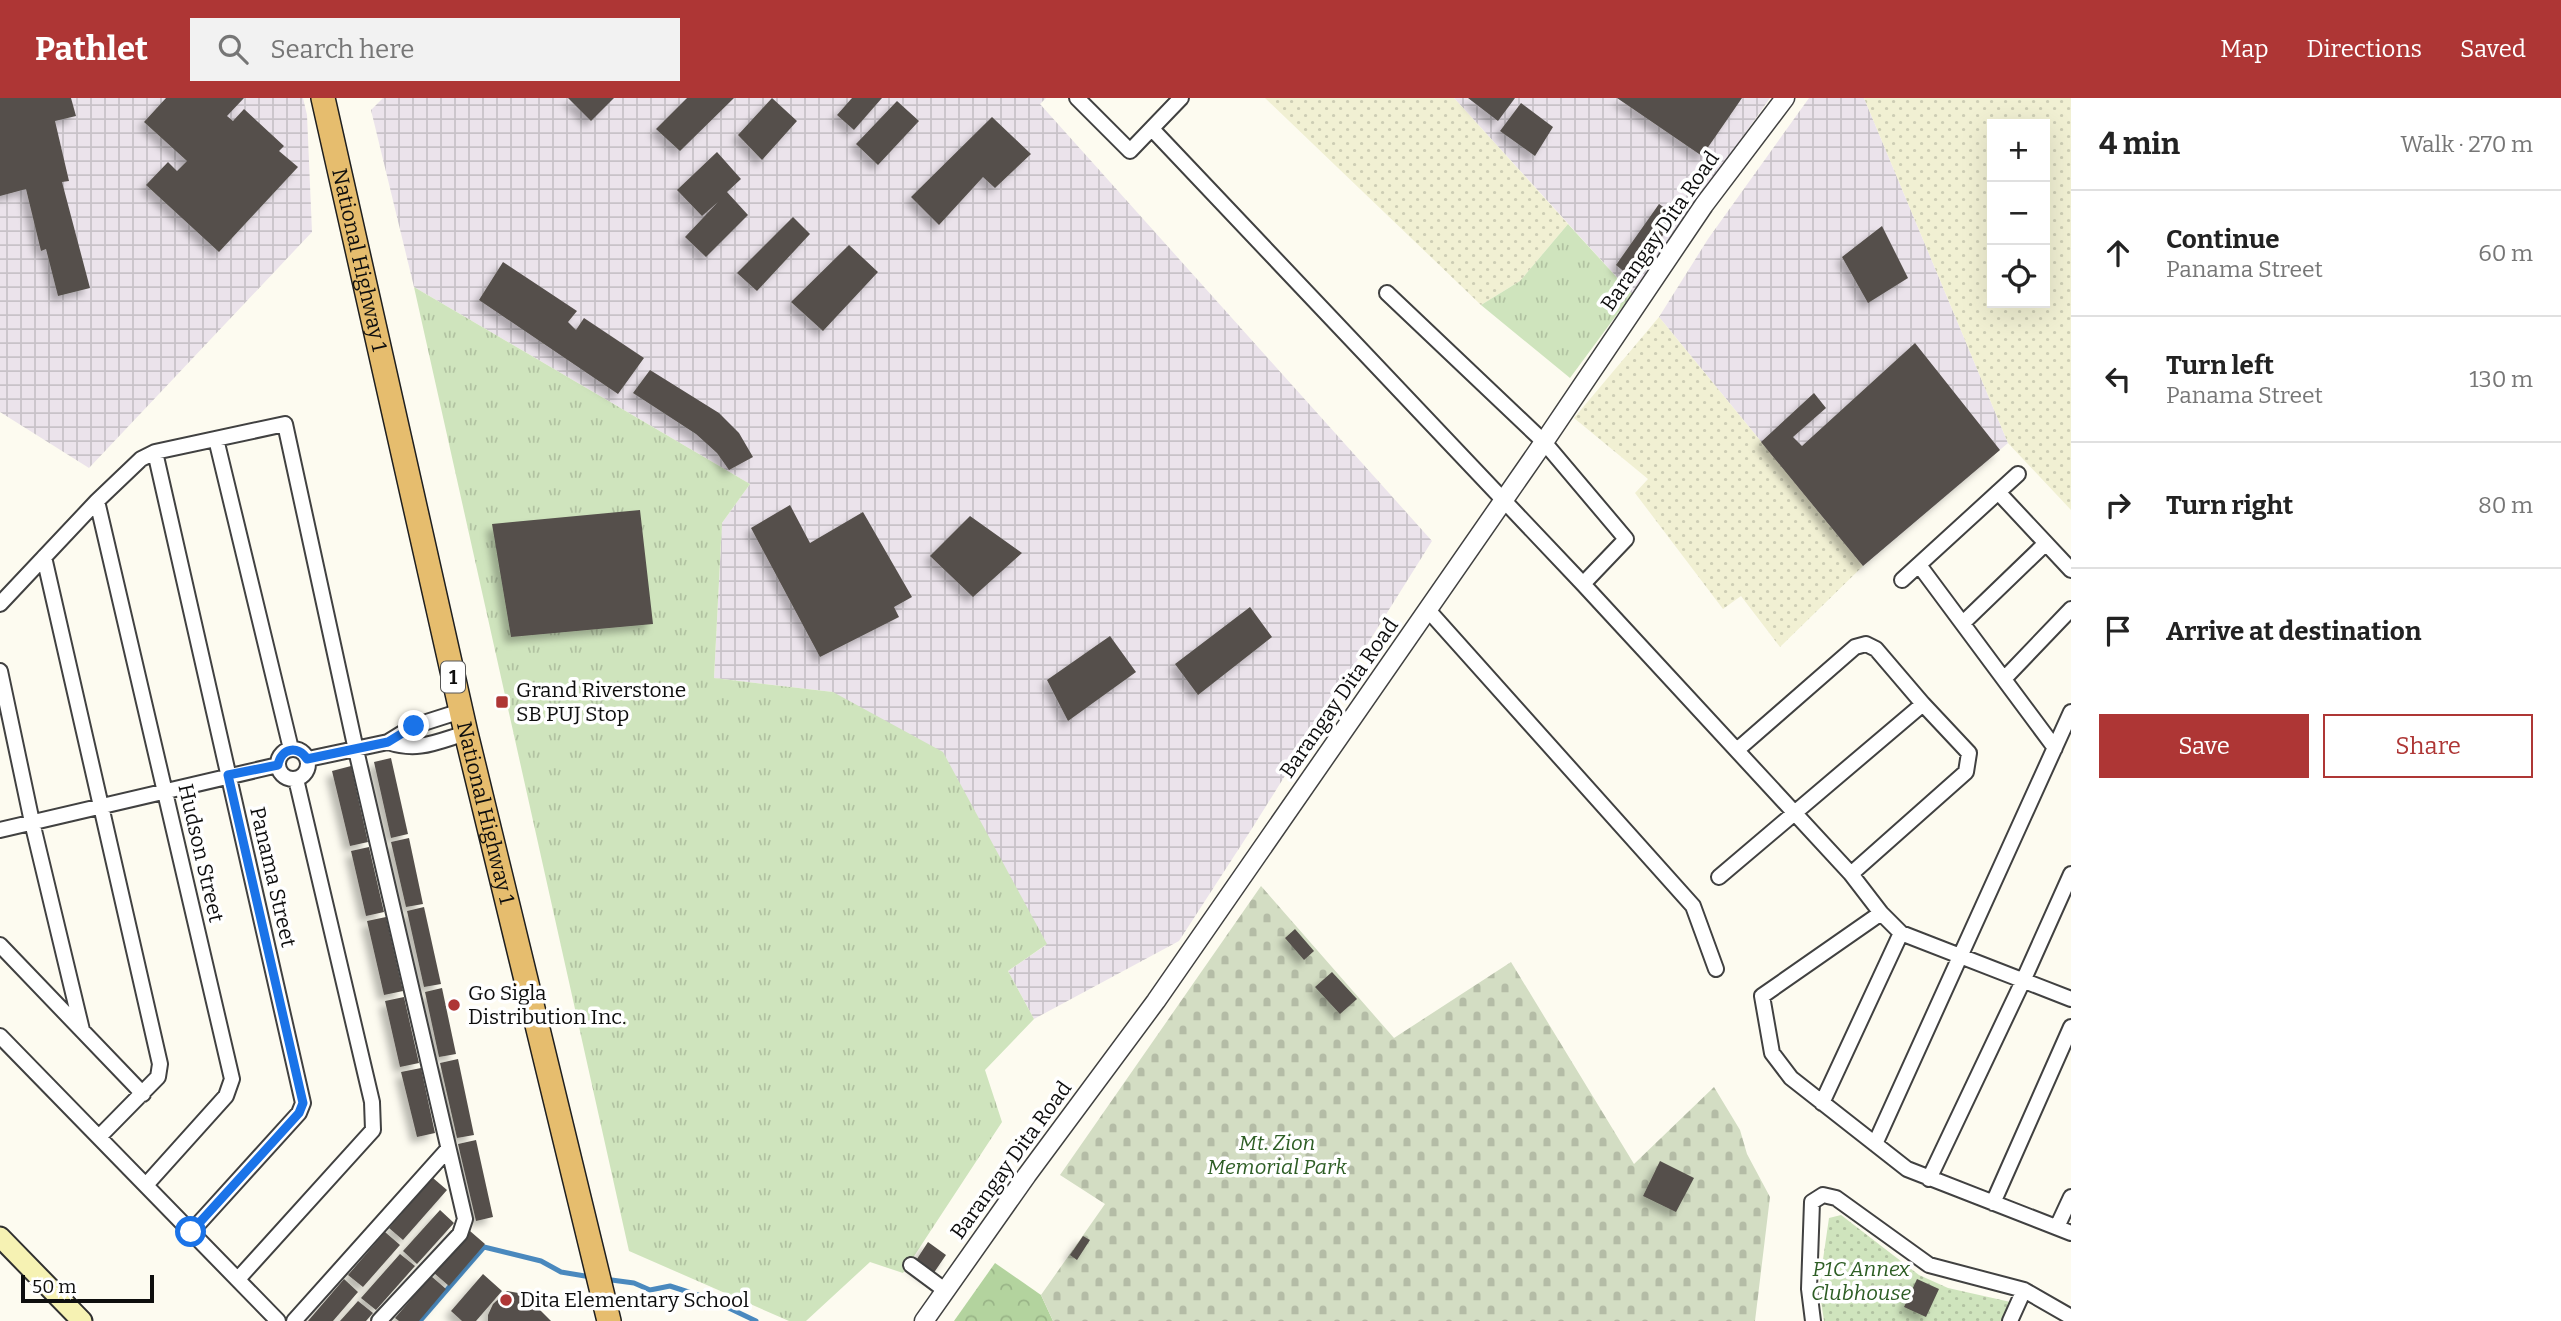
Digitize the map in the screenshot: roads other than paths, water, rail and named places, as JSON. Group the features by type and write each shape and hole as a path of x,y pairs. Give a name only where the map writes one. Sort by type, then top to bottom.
{"highway":[{"name":"National Highway 1","path":"323,98 463,722 608,1315"}],"main road":[{"path":"0,1237 82,1321"}],"street":[{"path":"1077,98 1130,152 1181,98"},
{"name":"Barangay Dita Road","path":"924,1321 1027,1175 1156,1001 1544,442 1704,205 1785,98"},
{"path":"1152,129 1583,584 1794,815 1852,874 1881,913 1901,933 2071,999"},
{"path":"1387,293 1544,442 1626,539 1583,584"},
{"path":"0,604 97,501 141,459 155,452 285,424 356,750 465,1219 460,1234 379,1321"},
{"path":"216,439 291,749"},
{"name":"Panama Street","path":"155,452 303,1103 299,1113 191,1232"},
{"path":"1902,580 2018,474"},
{"path":"1998,492 2071,570"},
{"name":"Hudson Street","path":"97,501 232,1079 226,1096 146,1185"},
{"path":"1963,623 2045,544"},
{"path":"44,557 160,1064 158,1077 99,1137"},
{"path":"1919,565 2055,748"},
{"path":"2004,679 2071,609"},
{"path":"1428,610 1693,905 1716,969"},
{"path":"1737,750 1855,647 1866,644 1876,649 1969,753 1966,772 1852,874"},
{"path":"0,671 3,697 82,1030"},
{"path":"1719,877 1923,704"},
{"path":"1875,1144 2071,712"},
{"path":"307,759 388,742 414,726 463,722"},
{"path":"388,742 405,747 418,747 463,722"},
{"path":"291,749 304,754 307,759 308,768 304,775 296,779 287,778 278,765 279,757 291,749"},
{"path":"0,830 278,765"},
{"path":"238,1279 373,1130 372,1102 296,779"},
{"path":"1929,1179 2071,874"},
{"path":"1881,913 1762,996 1772,1053 1791,1078 1822,1103 1907,1168 1929,1179 2064,1230 2071,1197"},
{"path":"1822,1103 1901,933"},
{"path":"0,945 143,1094"},
{"path":"1993,1203 2071,1027"},
{"path":"0,1036 278,1321"},
{"path":"294,1321 448,1149"},
{"path":"1813,1321 1808,1289 1812,1202 1823,1195 1836,1198 1929,1265 2024,1290 2071,1317"},
{"path":"911,1265 946,1291"},
{"path":"2010,1321 2024,1290"}],"waterway":[{"path":"420,1321 484,1247 541,1261 561,1272 591,1277"},
{"path":"604,1279 634,1283 650,1290 670,1286 710,1299 756,1321"}],"place":[{"name":"Grand Riverstone SB PUJ Stop","path":"502,702"},
{"name":"Go Sigla Distribution Inc.","path":"454,1005"},
{"name":"Dita Elementary School","path":"506,1300"}],"park label":[{"name":"Mt. Zion Memorial Park","path":"1277,1155"},
{"name":"P1C Annex Clubhouse","path":"1861,1281"}]}
